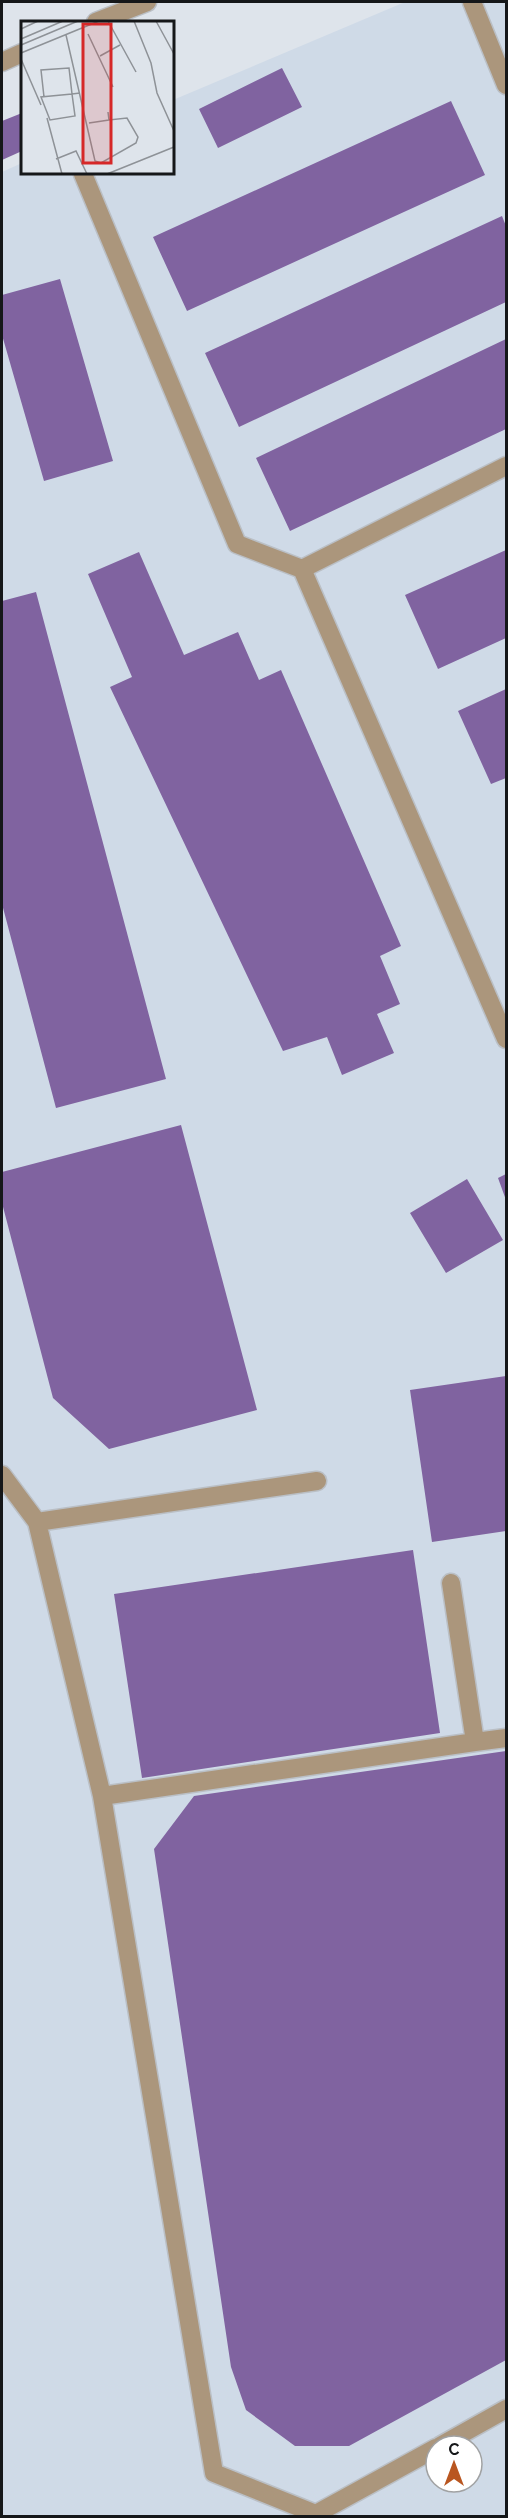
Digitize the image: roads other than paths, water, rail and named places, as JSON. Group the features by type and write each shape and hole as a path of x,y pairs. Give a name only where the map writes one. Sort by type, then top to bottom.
{"street":[{"path":"99,21 147,2"},
{"path":"472,2 507,85"},
{"path":"2,62 21,53"},
{"path":"83,174 237,544 302,569 507,1039"},
{"path":"302,569 507,466"},
{"path":"2,1475 37,1522 102,1796 214,2473 316,2514 424,2455"},
{"path":"37,1522 317,1481"},
{"path":"451,1583 475,1742"},
{"path":"102,1796 507,1738"},
{"path":"462,2434 507,2409"}]}
